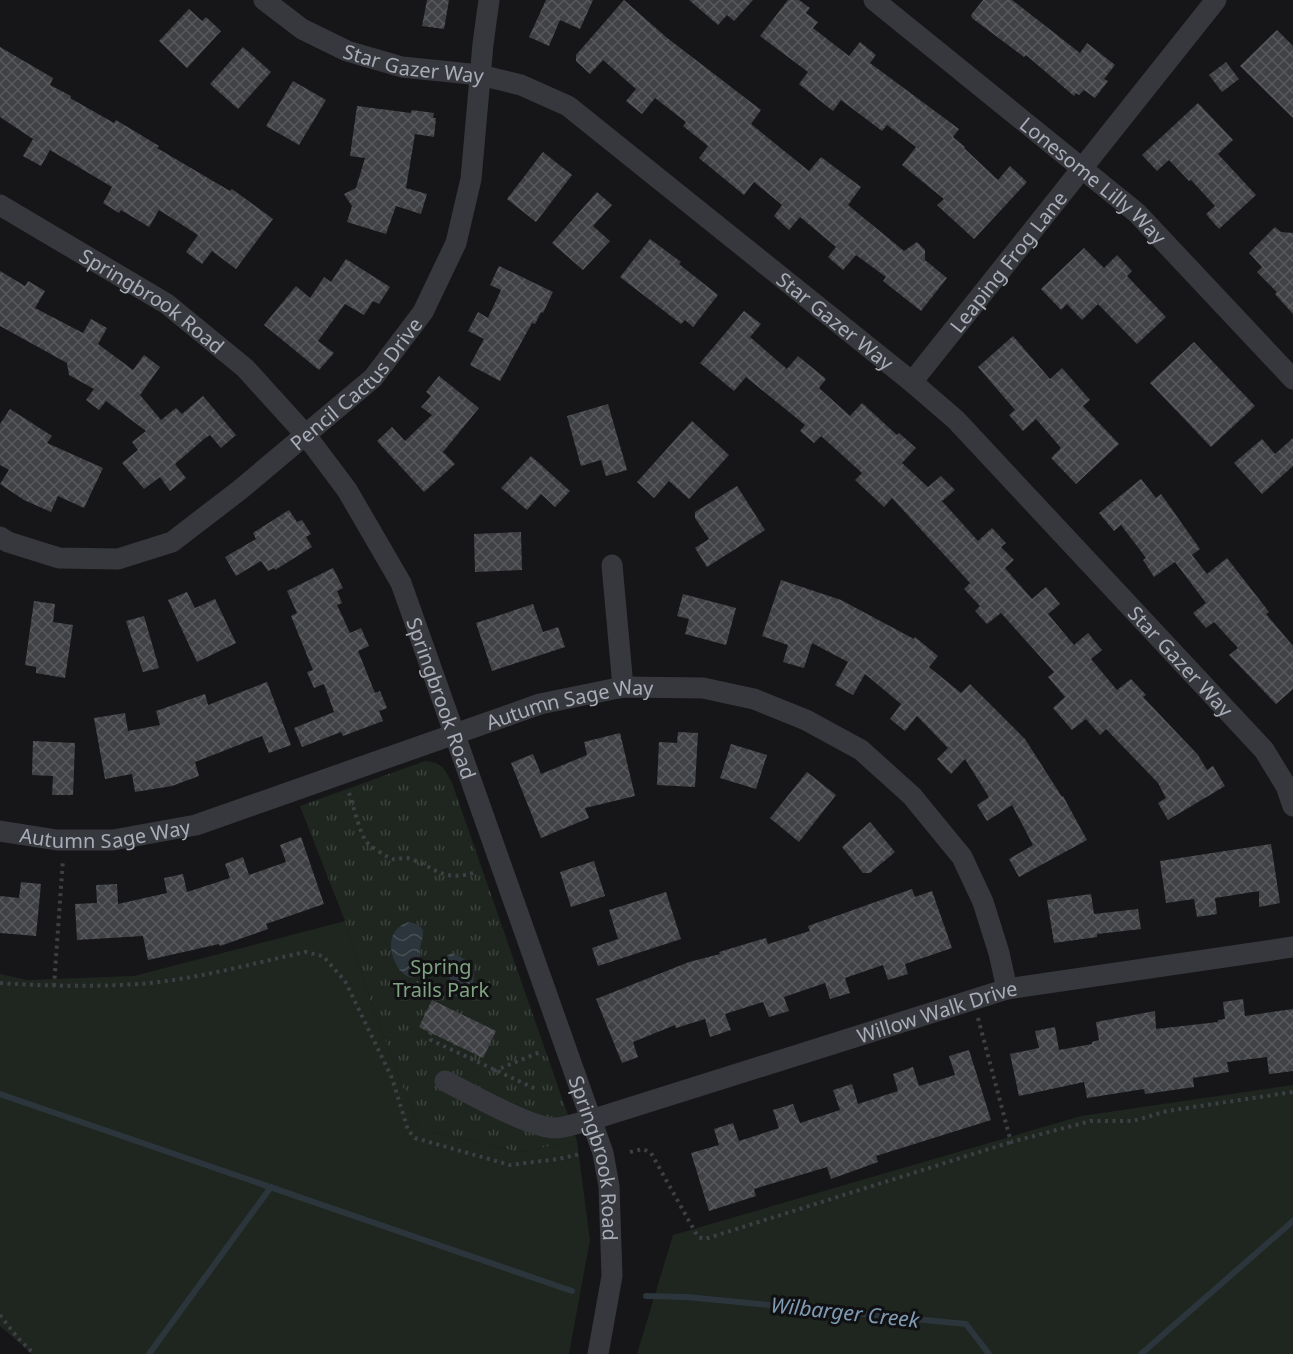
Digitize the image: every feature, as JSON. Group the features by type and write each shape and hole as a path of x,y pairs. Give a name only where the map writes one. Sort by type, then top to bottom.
{"street":[{"name":"Star Gazer Way","path":"264,0 302,29 347,51 402,67 480,75 521,85 568,106 912,382 956,420 1264,750 1286,786 1293,806"},
{"name":"Pencil Cactus Drive","path":"0,537 8,542 59,558 118,559 172,542 241,489 373,378 423,312 456,243 471,179 489,0"},
{"name":"Lonesome Lilly Way","path":"874,0 1137,213 1293,379"},
{"name":"Leaping Frog Lane","path":"912,382 1216,0"},
{"name":"Springbrook Road","path":"0,205 167,304 245,368 305,434 346,490 401,583 603,1153 609,1186 612,1276 598,1354"},
{"path":"612,565 623,687"},
{"name":"Autumn Sage Way","path":"0,831 57,840 113,840 196,825 540,704 623,687 703,688 754,699 806,720 861,750 912,796 962,857 983,902 999,953 1007,989"},
{"name":"Willow Walk Drive","path":"445,1081 542,1127 555,1128 591,1120 1007,989 1293,947"}],"path":[{"path":"349,793 366,842 384,855 394,859 409,857 449,876 461,877 476,872"},
{"path":"54,986 63,859"},
{"path":"0,983 54,986 139,984 188,977 305,952 323,956 345,981 392,1078 408,1130 415,1138 510,1165 580,1154"},
{"path":"978,1018 1011,1142"},
{"path":"431,1032 429,1036 431,1040 493,1071 538,1090"},
{"path":"493,1071 540,1052"},
{"path":"630,1152 643,1149 651,1154 698,1237 705,1239 1011,1142 1091,1121 1133,1120 1167,1111 1293,1092"},
{"path":"0,1315 34,1354"}],"green space":[{"name":"Spring Trails Park","path":"425,761 442,767 452,783 577,1141 519,1152 419,1129 372,1005 345,921 300,806"},
{"path":"345,921 372,1005 419,1129 519,1152 577,1141 590,1240 569,1354 32,1354 0,1326 0,974 27,980 134,976"},
{"path":"1293,1085 1293,1354 637,1354 673,1235 1081,1116"}],"water":[{"path":"409,922 423,930 420,954 424,969 417,977 409,977 401,971 392,951 392,939 397,929"},
{"path":"451,953 465,959 472,968 474,977 472,986 462,997 456,996 451,990 450,978 443,964 443,959"}],"building":[{"path":"427,0 449,0 444,29 422,26"},
{"path":"546,0 593,0 580,29 560,20 549,46 529,37"},
{"path":"624,0 666,37 761,110 751,124 809,171 821,157 861,187 848,205 904,251 917,242 925,250 925,260 947,278 921,311 883,281 886,277 856,255 843,270 828,257 836,247 800,217 789,230 774,216 782,205 754,182 744,195 699,158 708,146 683,126 686,122 655,98 642,114 626,101 636,89 603,60 590,74 576,61 576,55"},
{"path":"689,0 753,0 734,21 727,15 718,25"},
{"path":"788,0 799,0 810,8 806,13 818,22 813,28 849,56 860,42 876,55 870,63 959,129 953,137 998,180 1010,166 1027,182 974,239 937,205 944,199 902,165 916,147 887,125 882,131 841,100 833,111 799,84 808,72 760,36"},
{"path":"983,0 1012,0 1080,53 1087,43 1115,65 1104,79 1108,81 1095,98 1084,90 1074,96 1026,55 1024,57 972,18 971,15"},
{"path":"189,9 202,21 206,17 221,31 187,68 159,41"},
{"path":"1277,30 1293,46 1293,118 1240,66"},
{"path":"0,47 53,78 50,85 71,96 70,98 114,123 116,120 159,146 157,148 230,191 232,189 273,219 236,269 212,251 202,264 186,252 198,235 159,210 149,227 121,210 119,213 103,203 112,187 50,150 41,166 23,156 33,139 0,117"},
{"path":"243,47 271,72 238,109 210,84"},
{"path":"1226,62 1239,79 1222,92 1209,75"},
{"path":"293,81 326,100 299,145 266,126"},
{"path":"1198,103 1233,140 1218,154 1256,195 1219,229 1206,214 1215,206 1191,180 1189,181 1169,160 1157,171 1142,155"},
{"path":"357,106 411,113 412,110 434,113 433,118 436,118 434,137 415,134 406,188 427,194 421,214 396,206 386,234 347,222 352,206 344,194 356,188 365,158 350,156"},
{"path":"543,152 572,175 536,222 507,199"},
{"path":"597,192 612,205 593,226 610,241 583,270 552,243"},
{"path":"1275,227 1281,232 1293,233 1293,314 1275,294 1277,292 1257,272 1262,267 1249,253"},
{"path":"650,239 681,262 679,264 718,295 693,327 685,320 681,324 620,277"},
{"path":"1084,248 1104,268 1117,255 1132,271 1127,276 1166,317 1137,344 1098,304 1082,320 1067,304 1061,310 1041,289"},
{"path":"346,259 390,287 379,304 373,301 364,315 345,304 318,341 334,353 319,370 264,325 296,286 310,298 324,277 331,282"},
{"path":"499,266 553,292 543,313 541,312 535,324 532,323 500,381 470,365 484,339 468,331 478,312 488,318 501,290 490,285"},
{"path":"0,271 25,286 28,281 45,291 35,308 83,333 91,319 107,328 98,344 133,370 144,355 160,367 140,395 161,420 176,408 182,414 203,396 236,435 221,448 210,435 204,439 175,464 186,478 170,491 160,477 144,489 122,463 138,450 132,442 146,431 106,401 99,410 86,400 94,389 69,375 67,363 0,326"},
{"path":"744,311 761,324 750,337 787,369 798,356 826,379 819,388 850,416 862,403 897,435 899,433 916,448 902,463 928,487 941,476 955,490 942,501 978,541 992,528 1006,543 1001,547 1014,560 1005,568 1032,599 1046,587 1060,604 1048,614 1074,645 1088,633 1102,650 1091,659 1117,690 1131,679 1146,695 1143,697 1198,755 1207,770 1213,766 1225,786 1168,820 1158,803 1166,798 1158,783 1106,729 1100,735 1086,719 1072,730 1053,708 1065,697 1048,677 1054,672 1001,613 987,624 975,611 980,606 964,589 970,583 892,498 884,507 855,480 862,473 821,436 814,443 800,431 805,425 746,377 734,391 700,363"},
{"path":"1013,336 1050,379 1062,368 1090,400 1083,406 1119,444 1076,484 1051,458 1061,448 1036,419 1023,431 1009,415 1015,410 978,367"},
{"path":"1194,342 1255,406 1211,447 1150,383"},
{"path":"439,376 479,408 443,452 455,464 424,492 377,441 392,427 405,441 432,415 421,407 431,396 426,392"},
{"path":"608,404 627,470 606,476 601,460 581,466 567,416"},
{"path":"10,409 52,436 47,443 103,468 84,508 58,496 51,512 24,500 0,484 9,470 0,465 0,424"},
{"path":"692,421 729,455 689,499 669,481 654,498 637,482"},
{"path":"1293,438 1293,466 1262,494 1234,463 1262,439 1275,454"},
{"path":"531,456 570,491 555,507 541,494 527,510 501,488"},
{"path":"1141,479 1156,498 1161,494 1200,549 1192,555 1207,574 1227,558 1269,612 1266,614 1293,646 1293,689 1276,704 1229,655 1238,648 1214,622 1206,628 1193,613 1206,603 1175,562 1154,577 1143,560 1146,558 1121,525 1114,531 1099,513"},
{"path":"737,486 765,530 707,567 695,548 709,539 695,518 695,512"},
{"path":"289,510 297,522 302,520 311,534 306,537 312,547 275,570 274,568 268,571 261,561 236,576 225,557 256,539 253,533"},
{"path":"521,532 522,570 475,572 474,534"},
{"path":"333,568 343,588 337,591 342,603 337,605 350,633 361,628 369,646 358,651 375,693 380,691 387,708 379,711 383,721 343,736 341,732 302,747 294,728 334,712 324,684 314,688 307,672 313,670 291,616 297,613 287,591"},
{"path":"781,580 841,600 914,639 915,637 938,656 929,667 961,693 970,684 1025,739 1063,796 1087,840 1019,877 1009,859 1033,845 1012,805 987,821 977,805 989,797 965,759 951,774 937,759 948,748 917,716 905,731 890,719 901,704 865,674 853,695 835,685 848,662 812,643 804,668 783,662 788,645 762,636"},
{"path":"187,592 195,608 215,599 236,643 197,662 168,600"},
{"path":"683,594 736,608 726,645 685,634 689,619 677,616"},
{"path":"34,601 55,604 53,622 73,625 65,678 36,673 36,667 25,665"},
{"path":"533,604 543,632 558,627 565,647 492,671 476,623"},
{"path":"144,616 159,668 143,672 126,621"},
{"path":"267,682 291,745 269,753 262,736 195,762 199,776 172,786 135,792 132,774 105,779 94,718 125,713 128,731 160,725 156,711 205,694 208,705"},
{"path":"678,732 698,733 695,787 657,785 659,742 677,743"},
{"path":"620,733 635,796 585,808 589,818 541,838 511,763 533,754 541,774 587,755 584,742"},
{"path":"33,741 75,743 73,795 52,795 53,776 32,775"},
{"path":"731,744 767,755 756,789 720,778"},
{"path":"807,772 836,795 799,842 770,818"},
{"path":"870,822 895,852 870,873 863,873 842,847"},
{"path":"301,837 324,904 266,924 268,929 220,946 219,944 148,960 143,936 77,940 75,904 97,903 96,885 117,884 118,904 167,893 164,878 183,874 187,892 230,878 225,864 243,857 249,875 286,862 280,845"},
{"path":"1271,844 1280,903 1259,907 1259,891 1215,898 1217,914 1197,917 1194,899 1166,903 1160,861"},
{"path":"594,861 605,896 571,907 560,872"},
{"path":"21,882 41,884 36,936 0,933 0,896 19,898"},
{"path":"912,889 915,897 932,891 952,948 905,964 908,974 888,980 883,965 845,978 850,993 830,999 825,983 784,997 789,1011 769,1017 763,1002 725,1014 731,1030 710,1037 705,1019 676,1028 675,1025 633,1042 638,1057 622,1063 596,999 689,962 720,954 719,952 766,938 768,944 810,931 808,926"},
{"path":"666,892 681,939 598,966 592,948 618,939 609,910"},
{"path":"1091,894 1094,914 1138,909 1141,929 1097,934 1097,937 1054,943 1047,900"},
{"path":"1243,999 1245,1016 1293,1009 1293,1071 1269,1074 1267,1057 1227,1062 1229,1072 1193,1078 1194,1087 1145,1094 1144,1089 1087,1098 1084,1082 1019,1096 1010,1054 1039,1048 1035,1031 1055,1027 1059,1050 1092,1044 1099,1040 1096,1022 1155,1011 1156,1029 1218,1022 1218,1020 1225,1019 1223,1002"},
{"path":"432,1000 496,1031 483,1058 419,1027"},
{"path":"969,1050 991,1120 876,1156 878,1162 831,1179 827,1167 754,1189 756,1196 709,1211 691,1153 719,1145 714,1129 733,1123 739,1141 779,1128 773,1110 793,1104 800,1123 840,1110 833,1090 852,1084 858,1104 898,1091 893,1074 913,1067 919,1086 955,1075 949,1056"}],"waterway":[{"path":"0,1094 572,1291"},
{"path":"149,1354 271,1187"},
{"name":"Wilbarger Creek","path":"1141,1354 1293,1221"},
{"name":"Wilbarger Creek","path":"646,1296 687,1297 966,1324 989,1354"}]}
